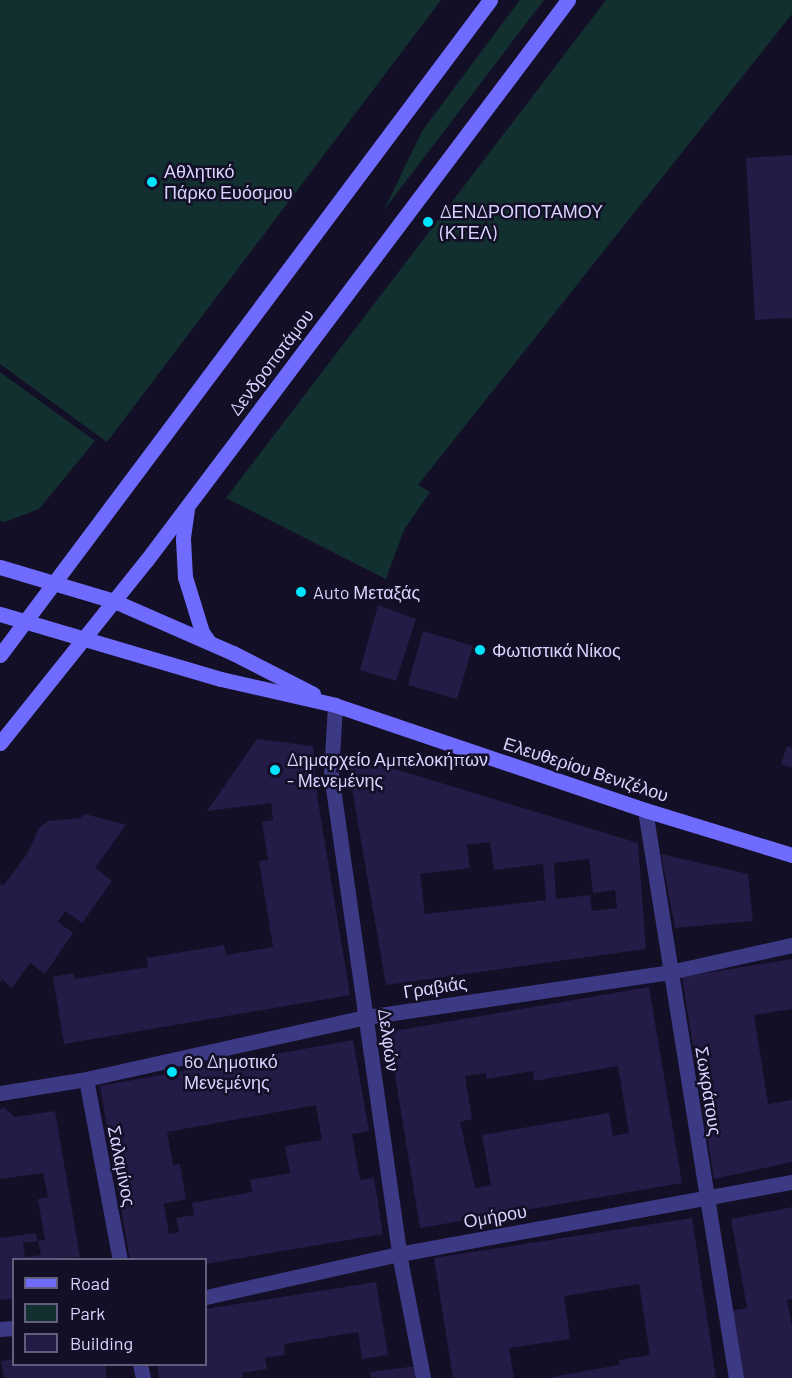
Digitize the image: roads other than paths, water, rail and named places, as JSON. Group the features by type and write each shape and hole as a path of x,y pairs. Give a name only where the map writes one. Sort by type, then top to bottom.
{"main road":[{"path":"0,655 53,581 490,0"},
{"name":"Δενδροποτάμου","path":"0,743 86,637 187,506 568,0"},
{"path":"187,506 183,539 185,577 202,632 209,642"},
{"name":"Ελευθερίου Βενιζέλου","path":"0,567 114,601 209,642 335,705"},
{"name":"Ελευθερίου Βενιζέλου","path":"0,614 86,637 201,674 335,705 645,810 792,855"}],"street":[{"name":"Δελφών","path":"335,705 331,774 399,1254 423,1378"},
{"name":"Σωκράτους","path":"645,810 736,1378"},
{"name":"Γραβιάς","path":"0,1093 86,1079 366,1017 670,972 792,945"},
{"name":"Σαλαμίνος","path":"86,1079 120,1258"},
{"name":"Ομήρου","path":"207,1297 399,1254 792,1182"}],"place":[{"name":"Αθλητικό Πάρκο Ευόσμου","path":"152,182"},
{"name":"ΔΕΝΔΡΟΠΟΤΑΜΟΥ (ΚΤΕΛ)","path":"428,222"},
{"name":"Auto Μεταξάς","path":"301,592"},
{"name":"Φωτιστικά Νίκος","path":"480,650"},
{"name":"Δημαρχείο Αμπελοκήπων - Μενεμένης","path":"275,770"},
{"name":"6ο Δημοτικό Μενεμένης","path":"172,1072"}]}
